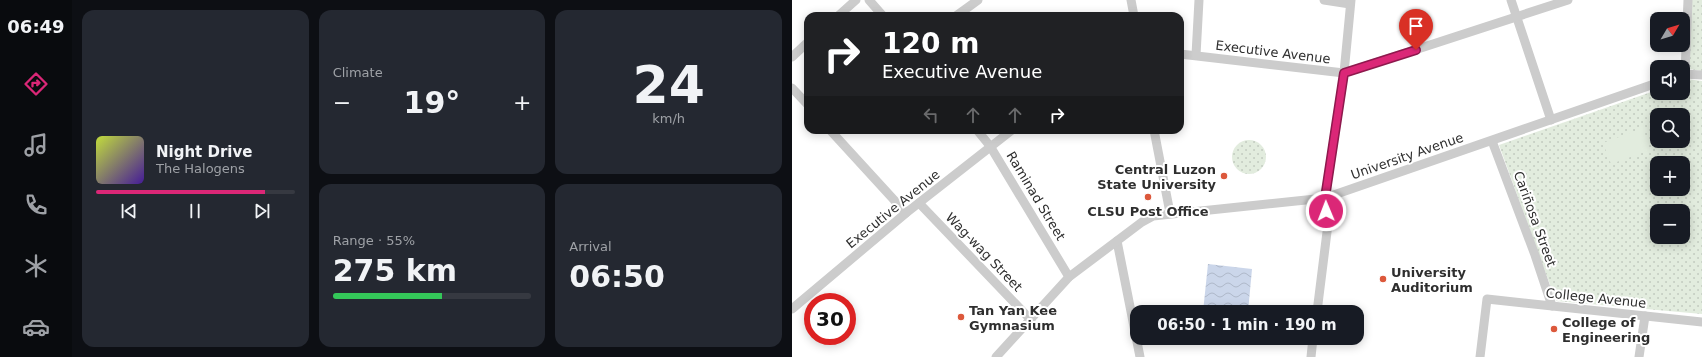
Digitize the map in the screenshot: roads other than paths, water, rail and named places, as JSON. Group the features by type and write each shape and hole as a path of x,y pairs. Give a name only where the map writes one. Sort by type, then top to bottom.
{"street":[{"path":"842,12 856,0"},
{"path":"869,0 880,12"},
{"path":"962,12 978,0"},
{"path":"1131,0 1133,12"},
{"path":"1196,55 1199,0"},
{"path":"1318,305 1328,224 1325,198 1344,73 1350,2 1324,0"},
{"path":"1511,0 1551,120"},
{"name":"Executive Avenue","path":"1184,54 1344,73 1568,0"},
{"path":"1685,60 1688,0"},
{"path":"792,56 804,46"},
{"path":"1690,74 1702,75"},
{"name":"University Avenue","path":"996,357 1070,277 1149,218 1170,213 1325,198 1650,85"},
{"path":"792,88 804,101"},
{"path":"834,134 906,213"},
{"name":"Raminad Street","path":"980,134 990,146 1070,277"},
{"name":"Executive Avenue","path":"792,309 906,213 1006,134"},
{"path":"1155,134 1170,213"},
{"name":"Cariñosa Street","path":"1492,141 1535,255 1552,306"},
{"name":"Wag-wag Street","path":"919,203 1031,320"},
{"path":"1116,242 1140,357"},
{"name":"College Avenue","path":"1480,357 1488,299 1702,322"},
{"path":"1640,357 1645,316"},
{"path":"1311,357 1312,345"}],"water":[{"path":"1208,264 1252,269 1249,305 1204,305"}],"place":[{"name":"Central Luzon State University","path":"1224,176"},
{"name":"CLSU Post Office","path":"1148,197"},
{"name":"University Auditorium","path":"1383,279"},
{"name":"Tan Yan Kee Gymnasium","path":"961,317"},
{"name":"College of Engineering","path":"1554,329"}]}
